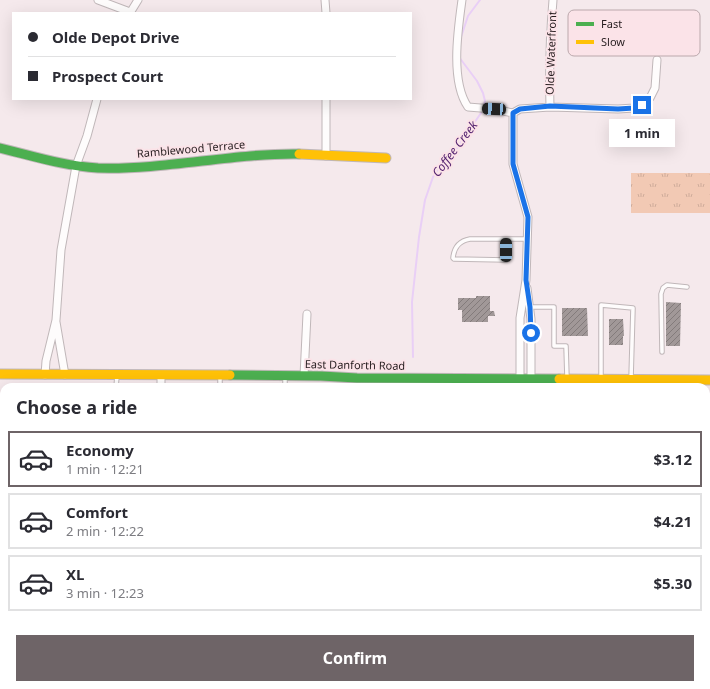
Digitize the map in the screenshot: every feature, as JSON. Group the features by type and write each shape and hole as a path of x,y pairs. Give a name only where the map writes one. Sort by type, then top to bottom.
{"main road":[{"name":"Ramblewood Terrace","path":"0,148 64,164 101,167 164,165 241,156 269,155 386,158"},
{"name":"East Danforth Road","path":"0,374 304,376 400,383 462,381 525,381 548,383 567,379 710,380"}],"street":[{"path":"98,0 130,12 138,0"},
{"path":"325,0 326,12"},
{"path":"462,0 457,50 458,77 464,102 468,106 513,113 520,109 550,106 618,109 634,108 642,105 650,98 655,88 657,60"},
{"name":"Olde Waterfront","path":"550,106 553,0"},
{"path":"45,374 46,361 56,320 61,250 76,166 87,136 96,100"},
{"path":"326,100 326,156"},
{"path":"513,113 513,164 528,217 526,280 520,318 525,381"},
{"path":"525,381 530,307 526,280"},
{"path":"304,376 307,314"},
{"path":"56,320 65,375"},
{"path":"161,375 161,383"}],"lane":[{"path":"506,239 506,260 453,258 455,248 464,240 506,239 527,239"},
{"path":"662,352 661,294 663,288 667,285 688,287"},
{"path":"600,380 601,305 633,308 631,380"},
{"path":"530,307 554,307 554,346 566,346 567,379"},
{"path":"116,383 117,375"},
{"path":"220,375 220,383"},
{"path":"285,376 285,383"}],"green space":[{"path":"631,173 710,173 710,213 631,213"}],"building":[{"path":"476,296 490,296 490,311 494,311 495,316 488,316 488,322 462,322 462,310 458,310 458,298 476,298"},
{"path":"666,302 681,303 680,346 666,346"},
{"path":"562,308 587,308 588,336 562,336"},
{"path":"609,319 623,319 623,345 609,345"}],"waterway":[{"name":"Coffee Creek","path":"461,37 468,16 480,0"},
{"name":"Coffee Creek","path":"413,357 412,302 419,237 425,200 433,177 442,163 457,148 481,113 485,101 477,81 459,57"}],"traffic: fast":[{"path":"0,148 61,163 98,168 149,167 249,156 299,154"},
{"path":"230,375 357,378 559,379"}],"traffic: slow":[{"path":"299,154 386,158"},
{"path":"0,374 230,375"},
{"path":"559,379 710,380"}],"route":[{"path":"531,333 530,307 526,280 528,217 515,176 513,164 513,113 520,109 550,106 618,109 634,108 642,105"}]}
